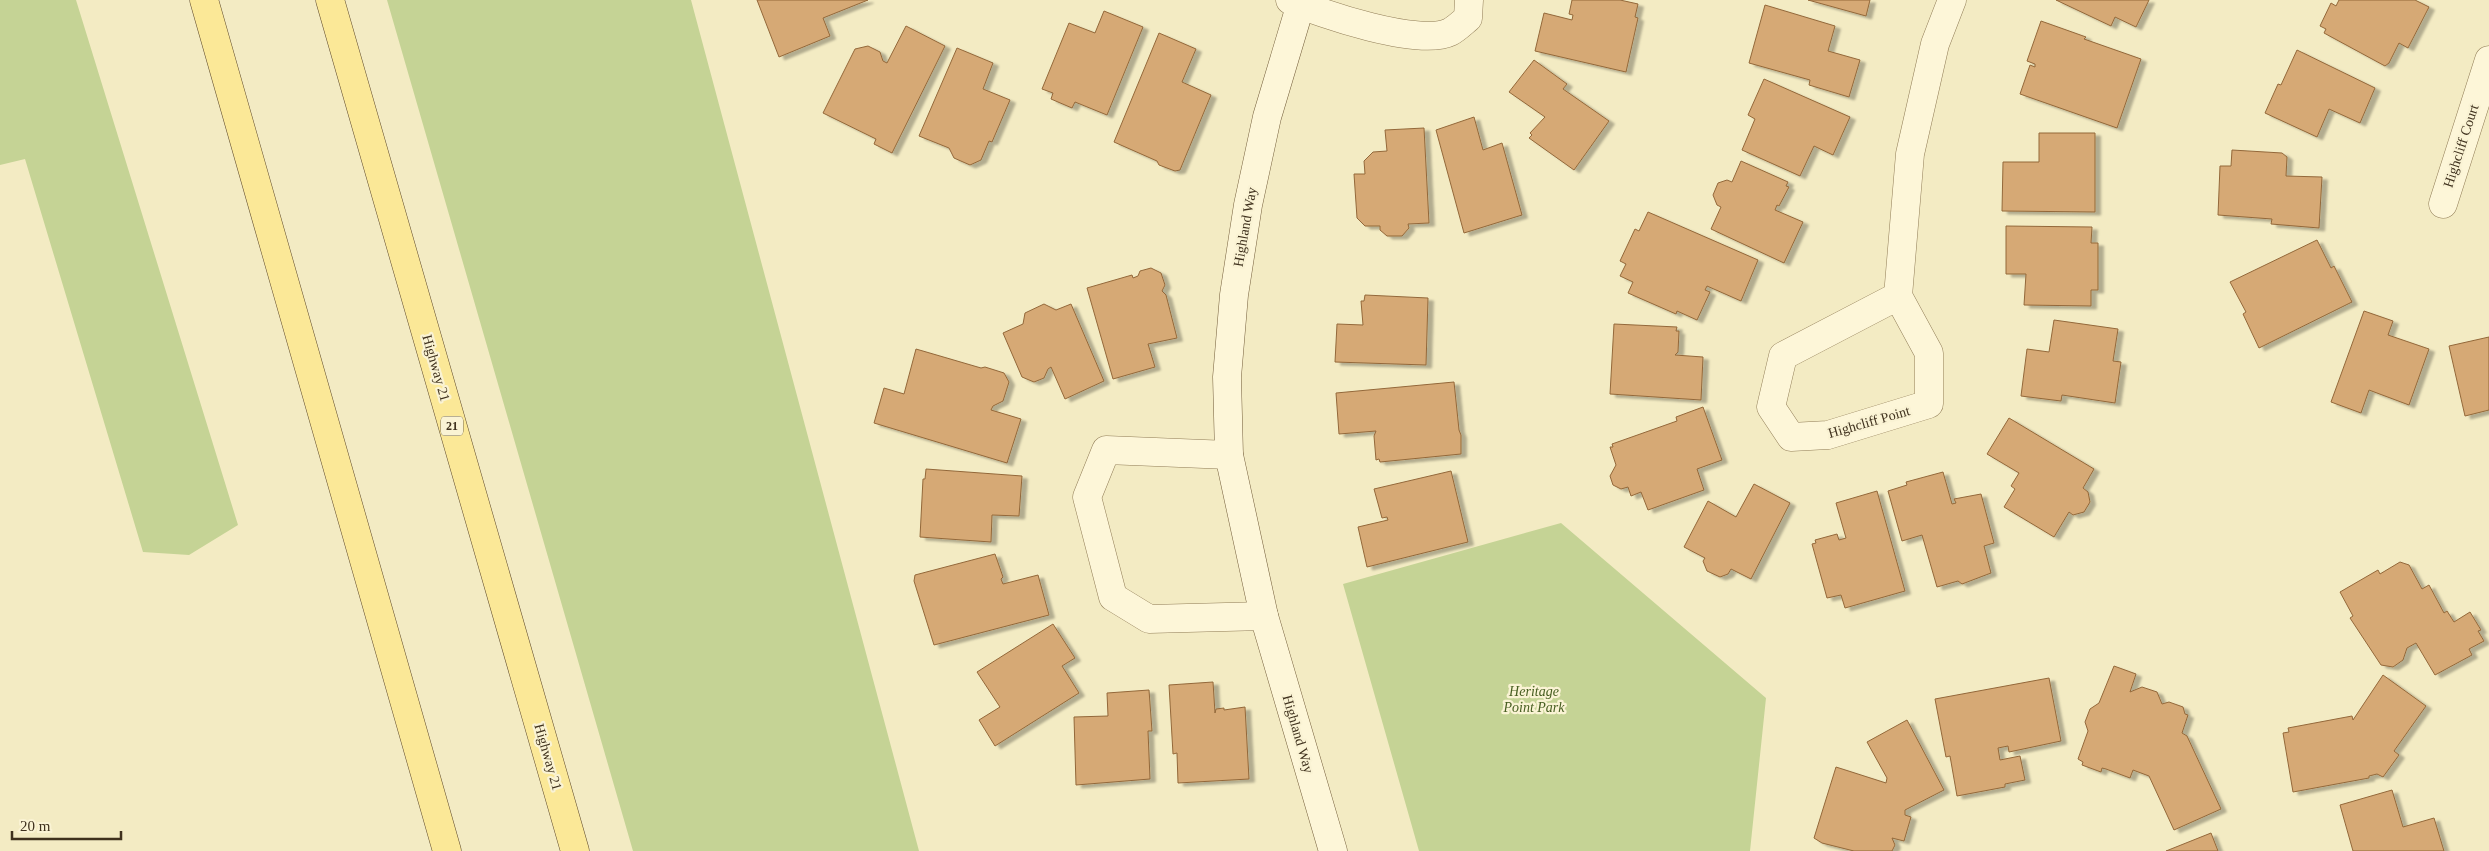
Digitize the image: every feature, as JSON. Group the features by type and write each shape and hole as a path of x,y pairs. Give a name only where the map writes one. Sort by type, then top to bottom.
{"main road":[{"path":"204,0 447,851"},
{"name":"Highway 21","path":"330,0 575,851"}],"street":[{"name":"Highland Way","path":"1333,851 1264,616 1229,455 1227,377 1234,295 1248,205 1267,117 1298,2 1382,30 1418,37 1449,33 1468,18 1469,0"},
{"path":"1898,296 1910,154 1935,44 1952,0"},
{"name":"Highcliff Court","path":"2443,204 2489,60"},
{"name":"Highcliff Point","path":"1898,296 1928,353 1929,404 1828,435 1790,437 1772,407 1782,356 1898,296"},
{"path":"1229,455 1106,450 1087,496 1113,597 1149,619 1264,616"}],"green space":[{"path":"0,0 76,0 238,525 189,555 143,552 25,159 0,165"},
{"path":"387,0 691,0 919,851 633,851"},
{"name":"Heritage Point Park","path":"1561,523 1766,698 1750,851 1419,851 1343,584"}],"building":[{"path":"757,0 868,0 823,18 830,36 779,57"},
{"path":"1572,0 1620,0 1638,4 1635,17 1638,18 1626,72 1535,51 1544,13 1572,20 1573,15 1569,14"},
{"path":"1808,0 1870,0 1866,16"},
{"path":"2056,0 2149,0 2136,27 2115,17 2111,26"},
{"path":"2339,0 2415,0 2429,7 2408,48 2399,43 2389,63 2385,66 2324,33 2326,29 2320,26 2331,3 2336,6"},
{"path":"1765,5 1835,26 1828,51 1860,60 1849,97 1809,85 1810,80 1749,63"},
{"path":"1104,11 1143,27 1107,115 1075,102 1072,108 1051,99 1053,93 1042,89 1069,23 1095,33"},
{"path":"2041,21 2086,37 2084,39 2141,59 2117,128 2020,94 2030,65 2035,67 2035,64 2027,61"},
{"path":"906,26 945,46 892,153 874,144 876,139 823,113 855,49 868,46 880,52 883,61 887,63"},
{"path":"1159,33 1196,49 1182,82 1211,95 1180,170 1175,171 1114,142"},
{"path":"957,48 993,63 983,89 1010,100 992,142 989,141 981,160 970,165 954,158 949,148 919,136"},
{"path":"2297,50 2375,88 2360,123 2329,109 2317,137 2265,113 2278,84 2281,85"},
{"path":"1534,60 1567,84 1563,89 1609,121 1574,170 1529,138 1532,135 1530,133 1545,117 1509,92"},
{"path":"1764,79 1850,117 1833,155 1814,146 1800,176 1742,150 1755,119 1748,115"},
{"path":"1474,117 1483,150 1502,143 1522,215 1464,233 1436,130"},
{"path":"1424,128 1429,223 1408,224 1409,228 1402,236 1387,236 1380,230 1380,226 1365,226 1357,218 1354,174 1365,174 1364,161 1373,152 1387,151 1385,130"},
{"path":"2039,133 2095,133 2095,212 2002,211 2003,162 2039,162"},
{"path":"2232,150 2282,153 2287,157 2286,176 2322,177 2319,228 2271,224 2272,219 2218,215 2220,166 2231,166"},
{"path":"1741,161 1788,182 1786,186 1789,187 1775,210 1803,222 1784,263 1711,229 1721,207 1717,205 1713,195 1718,183 1727,180 1732,182"},
{"path":"1648,212 1758,260 1741,301 1707,286 1705,290 1710,292 1697,320 1677,311 1676,314 1628,293 1633,282 1620,276 1626,264 1620,261 1635,229 1639,231"},
{"path":"2006,226 2092,227 2091,243 2098,243 2098,290 2091,290 2091,306 2024,305 2026,274 2006,274"},
{"path":"2317,240 2331,268 2334,266 2352,302 2259,348 2243,314 2246,312 2230,282"},
{"path":"1151,268 1161,273 1165,285 1162,291 1166,295 1177,338 1148,344 1155,367 1113,379 1087,288 1132,275 1133,278 1138,276 1140,271"},
{"path":"1365,295 1428,298 1426,365 1335,362 1337,324 1363,325 1361,301 1364,301"},
{"path":"1044,304 1056,310 1071,304 1104,381 1065,399 1051,367 1044,378 1034,382 1022,377 1003,333 1023,324 1025,313"},
{"path":"2364,311 2393,321 2388,335 2429,349 2409,405 2369,390 2361,413 2331,402"},
{"path":"2054,320 2118,329 2113,361 2121,362 2115,403 2062,395 2061,401 2021,396 2027,349 2049,352"},
{"path":"1614,324 1677,327 1676,331 1679,331 1678,352 1675,355 1703,357 1701,400 1610,394"},
{"path":"2489,337 2489,410 2465,416 2449,346"},
{"path":"916,349 1004,373 1009,382 1003,401 993,406 991,410 1021,419 1007,463 874,423 884,388 904,394"},
{"path":"1454,382 1461,435 1461,454 1380,462 1379,459 1376,460 1374,436 1376,431 1339,434 1336,393"},
{"path":"1703,407 1722,460 1697,469 1704,490 1648,510 1641,492 1631,496 1628,487 1621,489 1613,485 1610,476 1616,465 1610,447 1613,447 1612,444 1677,421 1676,417"},
{"path":"2009,418 2094,469 2083,488 2088,492 2090,502 2084,512 2073,515 2069,512 2054,537 2004,507 2015,489 2011,486 2019,473 1987,454"},
{"path":"926,469 1022,476 1019,516 992,515 991,542 920,537 923,479 925,479"},
{"path":"1451,471 1468,542 1367,567 1358,527 1388,520 1387,517 1382,518 1374,489"},
{"path":"1943,472 1952,504 1956,503 1954,499 1981,494 1994,543 1984,546 1991,573 1962,584 1958,581 1937,587 1922,535 1902,541 1888,491 1907,485 1906,482"},
{"path":"1754,484 1790,503 1751,579 1731,569 1728,574 1720,577 1707,571 1703,561 1705,558 1684,547 1708,501 1736,517"},
{"path":"1877,491 1905,591 1845,608 1841,595 1827,598 1812,544 1816,543 1815,540 1837,534 1839,540 1846,538 1836,503"},
{"path":"995,554 1003,577 1001,579 1003,584 1038,575 1049,615 934,645 914,581 915,575"},
{"path":"2400,562 2409,565 2422,589 2429,585 2444,613 2447,611 2454,622 2470,612 2481,630 2478,631 2484,641 2469,649 2472,655 2435,675 2416,643 2407,648 2403,660 2393,667 2381,665 2350,618 2353,616 2340,592 2378,570 2380,574"},
{"path":"1053,624 1075,658 1062,666 1079,693 995,746 979,720 1000,707 977,672"},
{"path":"2114,666 2136,674 2130,692 2142,687 2157,692 2162,704 2169,702 2183,707 2185,714 2188,715 2182,733 2187,736 2221,809 2174,830 2149,776 2133,770 2130,778 2106,769 2102,768 2101,772 2082,765 2083,762 2078,759 2088,731 2085,722 2090,709 2099,703"},
{"path":"2383,675 2426,706 2394,751 2399,755 2383,777 2377,774 2369,776 2369,778 2293,792 2283,733 2289,732 2288,728 2352,716 2353,720"},
{"path":"2049,678 2061,741 2009,752 2008,746 1998,748 2000,760 2020,756 2025,780 2005,784 2005,787 1957,796 1950,756 1946,757 1935,699"},
{"path":"1213,682 1215,713 1216,709 1224,708 1224,710 1245,707 1249,779 1178,783 1177,753 1173,754 1169,685"},
{"path":"1149,690 1152,731 1148,731 1150,779 1076,785 1074,717 1108,716 1107,693"},
{"path":"1907,720 1944,790 1905,810 1905,815 1911,817 1904,841 1892,838 1895,845 1892,851 1854,851 1822,843 1814,838 1836,767 1886,783 1887,778 1867,742"},
{"path":"2392,790 2403,827 2434,818 2444,851 2353,851 2340,805"},
{"path":"2211,833 2218,851 2166,851"}]}
